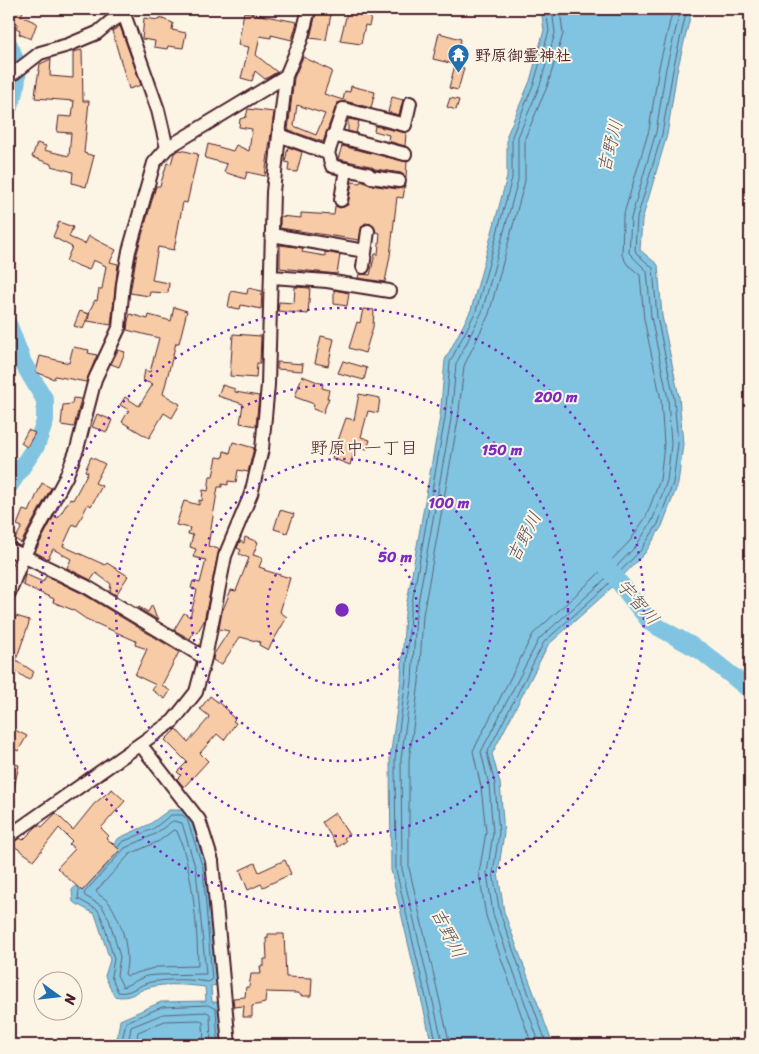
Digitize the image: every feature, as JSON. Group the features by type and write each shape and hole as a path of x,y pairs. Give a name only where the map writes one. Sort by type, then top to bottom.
{"street":[{"path":"9,836 173,721 196,692 205,658 225,556 251,494 262,449 268,385 273,192 286,76 301,40 308,9"},
{"path":"12,75 40,53 68,45 97,33 125,11 158,110 167,148"},
{"path":"9,593 23,557 66,477 77,449 95,379 119,328 123,284 128,260 154,163 167,148 286,76"},
{"path":"399,181 370,177 368,174 332,166 328,153 342,108 405,125 410,103"},
{"path":"333,134 405,154"},
{"path":"279,135 328,153"},
{"path":"341,200 346,169"},
{"path":"363,268 368,231"},
{"path":"272,236 365,251"},
{"path":"272,277 327,281 389,291"},
{"path":"9,549 87,587 205,658"},
{"path":"140,744 199,820 212,861 229,1045"}],"water":[{"name":"吉野川","path":"541,9 692,9 677,71 667,135 642,220 640,250 658,265 662,316 679,397 683,444 678,484 662,526 645,553 606,593 548,645 492,754 500,783 504,833 498,873 504,912 553,1045 432,1045 391,870 390,758 401,680 405,613 440,417 445,360 471,310 507,177 507,135 530,81 544,30"},
{"path":"169,810 184,810 193,823 201,842 210,892 218,985 211,986 212,1002 220,1002 222,1045 116,1045 120,1020 161,1002 206,1001 205,987 185,985 156,986 125,997 114,996 105,976 110,960 95,914 73,902 72,890 119,838 150,824"}],"building":[{"path":"15,9 24,9 21,16 37,23 31,39 19,34 20,30 16,28 18,24 10,20"},
{"path":"317,9 332,9 326,40 310,38"},
{"path":"348,9 373,9 369,26 365,25 361,44 340,41"},
{"path":"244,12 297,22 292,40 271,35 271,38 260,36 256,55 277,72 265,79 255,71 252,81 241,78 249,47 238,45"},
{"path":"144,18 159,20 160,18 173,23 172,30 186,33 183,48 168,46 167,49 154,47 155,41 142,39"},
{"path":"120,26 141,85 129,89 112,31"},
{"path":"439,33 461,39 454,64 433,59"},
{"path":"82,50 83,101 89,101 84,153 94,156 86,187 72,183 73,172 51,166 51,164 32,157 37,143 46,146 44,150 69,156 71,133 57,132 59,116 72,117 74,101 35,98 36,88 40,64 51,59 50,76 73,78 73,52"},
{"path":"303,57 332,71 324,94 343,100 345,91 350,92 351,86 375,92 371,108 345,101 337,103 323,142 288,130 294,78","holes":["297,105 325,114 316,135 294,126"]},
{"path":"455,65 464,68 458,90 449,88"},
{"path":"392,97 403,100 399,115 388,112"},
{"path":"450,98 459,100 456,110 447,107"},
{"path":"248,109 274,112 265,176 247,172 245,179 224,172 227,164 205,158 208,144 233,151 236,145 249,151 252,129 239,127 240,119 246,117"},
{"path":"348,119 359,121 356,133 348,131"},
{"path":"375,126 406,133 405,146 388,141 389,135 374,131"},
{"path":"342,146 407,162 406,177 401,173 375,169 370,166 338,159"},
{"path":"288,147 302,152 297,172 288,171 289,163 285,162"},
{"path":"180,150 198,154 187,203 183,202 174,250 158,247 152,280 169,283 168,293 150,292 149,296 130,293 137,253 156,186 160,186 167,163 171,164 174,153"},
{"path":"361,181 370,185 398,189 405,186 403,198 397,197 385,282 358,278 359,274 370,275 375,254 378,254 380,233 376,232 373,224 365,223 362,226 359,240 280,228 280,216 301,218 301,213 334,215 335,206 340,208 348,205 352,182 360,183"},
{"path":"59,222 73,227 69,237 85,244 89,236 116,250 110,262 118,264 111,325 88,321 90,310 95,300 97,301 99,289 102,289 106,266 93,260 89,270 66,261 72,247 53,237"},
{"path":"280,245 303,248 302,252 325,256 325,252 340,255 337,274 280,268"},
{"path":"295,287 310,288 308,314 278,311 279,302 294,303"},
{"path":"248,288 262,291 261,309 241,305 240,309 228,307 231,291 247,294"},
{"path":"334,290 349,293 347,306 334,304"},
{"path":"174,307 187,311 179,343 176,343 163,394 180,404 172,418 164,413 149,438 122,422 129,410 120,405 125,397 139,406 153,384 143,381 145,370 150,372 159,338 127,330 128,321 130,314 148,319 149,315 171,321"},
{"path":"363,309 374,310 373,327 365,353 349,348 357,322 360,323"},
{"path":"80,311 89,314 83,329 74,326"},
{"path":"233,334 261,336 260,363 257,363 256,378 230,376"},
{"path":"321,336 334,339 328,366 315,363"},
{"path":"73,347 89,350 88,353 97,355 86,382 55,376 54,379 36,372 40,356 69,363"},
{"path":"118,350 125,352 119,367 111,364"},
{"path":"343,361 367,368 364,380 338,373"},
{"path":"277,362 303,364 302,371 277,369"},
{"path":"302,376 323,384 322,388 329,390 327,398 329,398 323,413 313,409 314,404 295,397"},
{"path":"222,385 235,389 235,392 259,396 256,426 240,423 243,404 218,396"},
{"path":"359,394 380,398 378,413 368,411 361,437 370,440 367,449 356,446 350,465 332,458 346,418 354,420"},
{"path":"73,398 81,399 74,427 61,425 63,405 72,404"},
{"path":"97,414 112,420 107,432 92,427"},
{"path":"28,430 35,433 27,447 21,443"},
{"path":"233,442 254,448 248,472 238,470 236,482 228,481 228,485 222,484 222,487 218,487 208,546 219,549 204,621 197,633 194,631 190,639 174,630 184,613 190,617 197,590 191,588 193,581 200,583 206,560 193,557 196,549 190,547 193,535 188,534 190,528 176,525 184,501 199,505 199,500 202,501 203,490 208,491 210,476 213,476 217,457 223,458 224,451 230,453"},
{"path":"91,457 105,464 95,483 102,486 91,506 88,504 77,526 73,524 63,546 105,565 107,563 128,576 116,595 110,591 111,584 96,573 91,580 67,568 71,559 53,549 48,559 35,552 54,516 58,518 70,499 73,500 88,472 85,471"},
{"path":"42,483 51,488 21,543 15,539 22,527 17,525 23,510 29,512"},
{"path":"280,510 294,514 287,533 274,529"},
{"path":"245,537 258,542 253,555 263,558 259,567 290,578 280,612 287,617 268,650 259,645 260,642 240,637 222,664 219,664 213,660 214,654 229,631 219,629 222,612 231,590 236,591 249,558 239,554 241,550 237,548 240,541 244,543"},
{"path":"25,574 43,582 46,576 83,594 179,652 162,685 170,691 165,699 152,690 156,685 135,675 147,649 135,645 136,641 86,619 73,610 53,602 54,599 23,585"},
{"path":"152,605 156,617 159,618 158,620 138,608 148,612"},
{"path":"16,616 29,620 29,623 16,660 34,672 29,680 15,671 9,681 9,637"},
{"path":"210,696 229,711 228,713 235,719 233,721 236,723 224,740 217,734 200,753 208,761 184,787 177,779 181,775 177,772 187,762 165,740 176,729 188,742 208,719 209,716 200,709"},
{"path":"9,727 27,736 18,751 9,746"},
{"path":"11,763 19,765 12,797 9,797"},
{"path":"112,789 125,801 101,828 109,836 106,838 120,850 82,891 57,868 75,849 69,844 72,841 59,828 34,860 11,844 20,838 23,840 39,825 42,827 56,813 73,830 94,804"},
{"path":"335,813 349,835 344,838 346,841 338,847 322,822"},
{"path":"285,860 291,874 263,887 261,884 248,890 240,870 255,863 259,872"},
{"path":"268,934 284,934 286,977 312,978 311,996 302,996 298,993 266,992 265,1003 252,1006 252,1017 243,1017 244,1006 234,1007 233,998 245,997 246,987 249,987 251,974 261,974 260,966 264,966 264,959 267,959 266,938 268,938"}],"waterway":[{"path":"9,45 17,69 17,83 9,107"},
{"path":"9,326 23,363 45,400 45,421 36,446 9,486"},
{"name":"宇智川","path":"604,563 651,623 701,651 750,690"}],"place":[{"name":"野原御霊神社","path":"459,74"}],"district":[{"name":"野原中一丁目","path":"364,448"}]}
